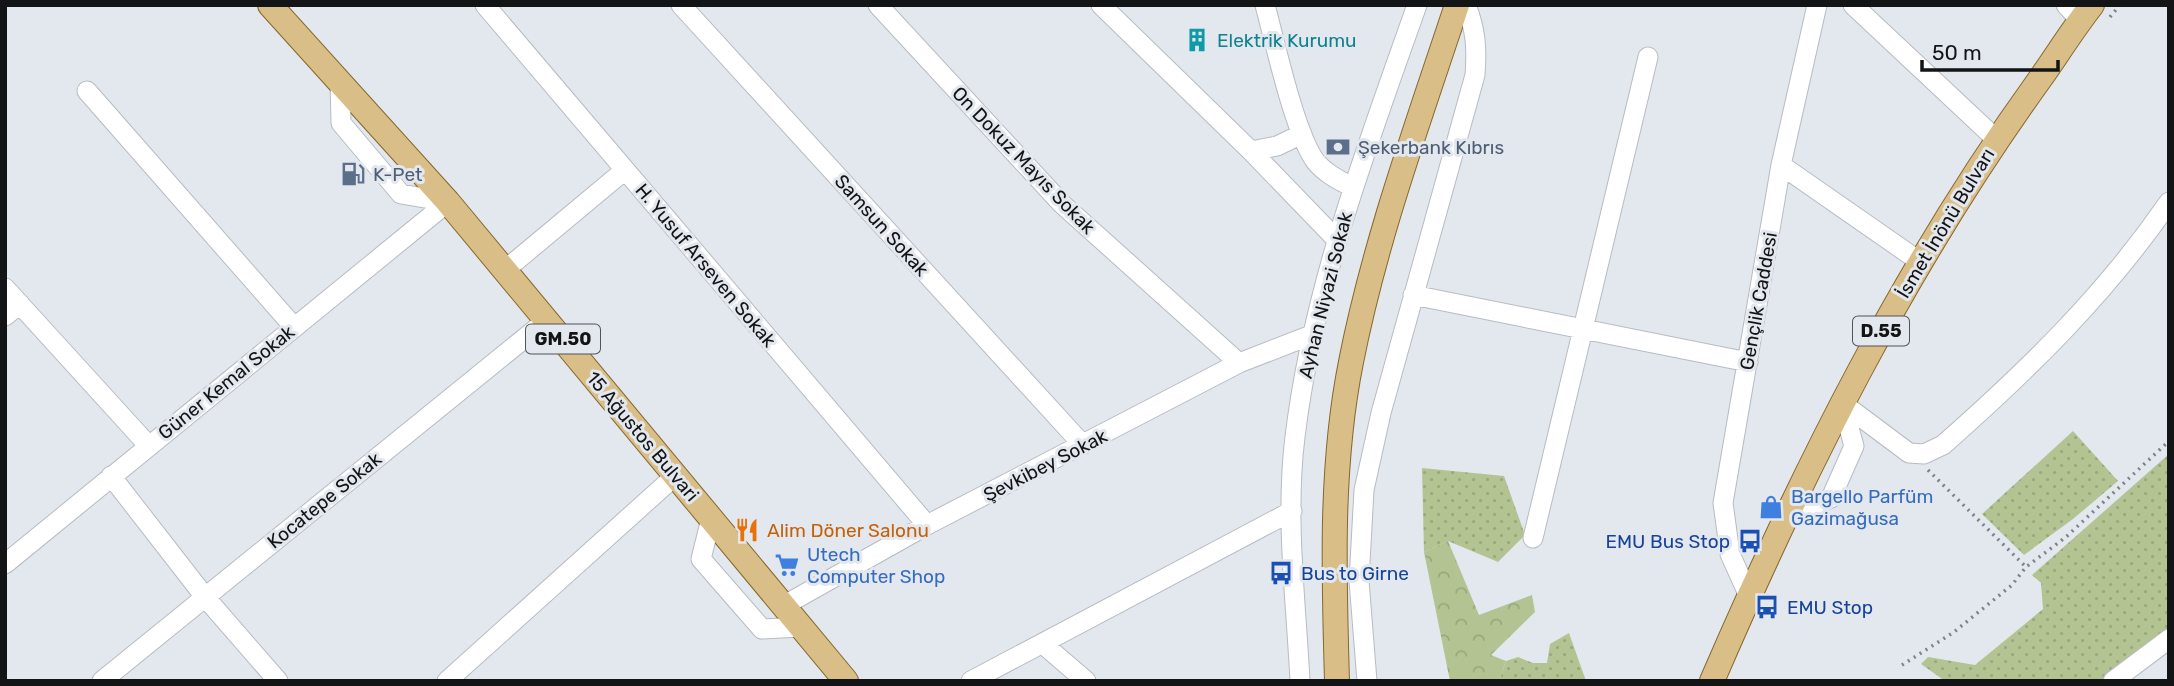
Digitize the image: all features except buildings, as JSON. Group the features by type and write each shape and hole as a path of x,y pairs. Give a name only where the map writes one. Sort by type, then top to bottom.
{"main road":[{"name":"15 Ağustos Bulvari","path":"270,5 448,201 846,681"},
{"path":"1337,681 1333,537 1351,363 1387,214 1457,5"},
{"name":"İsmet İnönü Bulvarı","path":"1712,681 1785,516 1842,403 1919,261 1996,139 2085,14"}],"street":[{"name":"H. Yusuf Arseven Sokak","path":"485,5 927,525"},
{"name":"On Dokuz Mayıs Sokak","path":"878,5 1062,204 1239,363"},
{"path":"1101,5 1251,151 1337,240"},
{"path":"1265,5 1302,134 1315,162 1331,176 1352,187"},
{"name":"Ayhan Niyazi Sokak","path":"1300,681 1292,511 1295,439 1311,335 1352,187 1417,5"},
{"path":"1367,681 1360,581 1364,490 1381,413 1475,75 1478,48 1466,5"},
{"name":"Gençlik Caddesi","path":"1749,596 1730,554 1723,503 1781,165 1817,5"},
{"path":"1853,5 1996,139"},
{"name":"Samsun Sokak","path":"687,7 1083,446"},
{"path":"1533,538 1648,57"},
{"path":"87,92 294,327"},
{"path":"1251,151 1278,146 1302,134"},
{"path":"1781,165 1919,261"},
{"path":"505,270 625,170"},
{"name":"Güner Kemal Sokak","path":"5,564 448,201"},
{"path":"1842,403 1909,453 1924,454 1943,445 2060,337 2110,280 2169,202"},
{"path":"5,288 13,310 148,445"},
{"path":"1413,295 1748,362"},
{"name":"Kocatepe Sokak","path":"102,681 547,320"},
{"name":"Şevkibey Sokak","path":"783,606 927,525 1239,363 1311,335"},
{"path":"1785,516 1831,498 1854,446 1842,403"},
{"path":"111,476 205,597 278,681"},
{"path":"447,681 675,476"},
{"path":"971,681 1292,511"},
{"path":"711,519 701,559 762,629 801,627"},
{"path":"2113,681 2169,639"},
{"path":"1043,644 1086,681"}],"path":[{"path":"2085,14 2120,5"},
{"path":"1902,665 1954,632 2012,585 2026,568 2066,537 2169,441"},
{"path":"1924,454 1927,468 2026,568"}],"green space":[{"path":"2073,431 2118,481 2024,555 1982,514"},
{"path":"2169,454 2169,631 2104,681 1945,681 1921,664 1928,657 1975,665 2043,609 2041,583 2032,575"},
{"path":"1422,468 1504,476 1525,535 1498,562 1448,541 1424,552"},
{"path":"1448,541 1479,615 1532,595 1535,612 1491,655 1506,661 1499,681 1450,681 1424,552"},
{"path":"1569,633 1586,681 1499,681 1506,661 1518,657 1533,663 1547,663 1550,644"}],"place":[{"name":"Elektrik Kurumu","path":"1197,40"},
{"name":"Şekerbank Kıbrıs","path":"1338,147"},
{"name":"K-Pet","path":"353,174"},
{"name":"Bargello Parfüm Gazimağusa","path":"1771,507"},
{"name":"Alim Döner Salonu","path":"747,530"},
{"name":"EMU Bus Stop","path":"1750,541"},
{"name":"Utech Computer Shop","path":"787,565"},
{"name":"Bus to Girne","path":"1281,573"},
{"name":"EMU Stop","path":"1767,607"}]}
